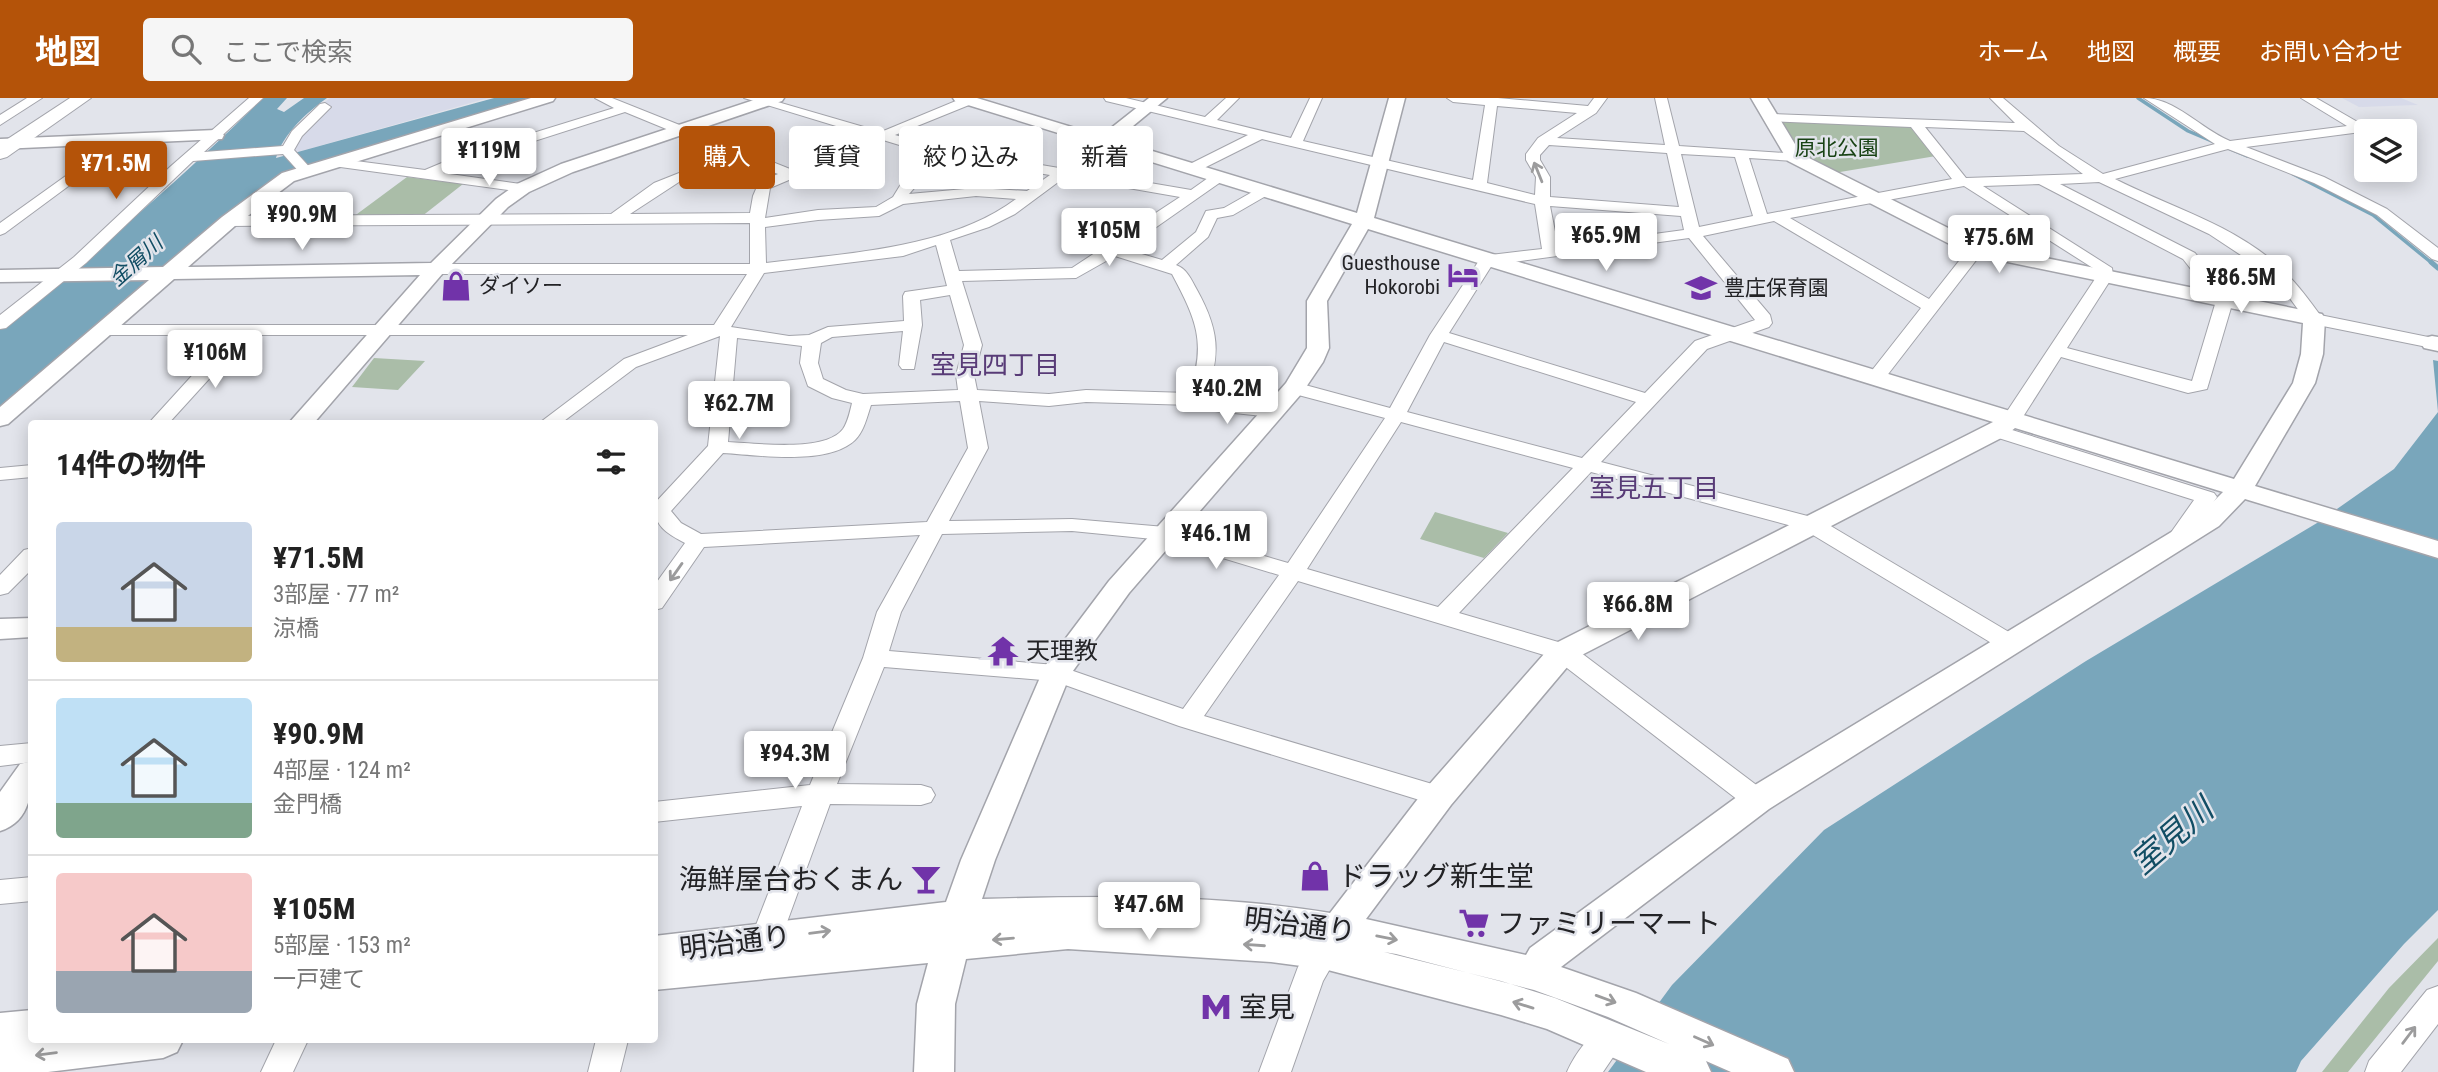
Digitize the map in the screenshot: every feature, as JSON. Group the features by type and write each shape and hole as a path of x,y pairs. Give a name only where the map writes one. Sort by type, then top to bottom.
{"main road":[{"path":"5,147 82,98"}],"street":[{"path":"0,121 36,98"},
{"path":"0,324 63,274 257,98"},
{"path":"0,419 170,275 229,221 288,177 547,98"},
{"path":"601,98 679,129"},
{"path":"1110,98 1153,103 1207,122 1543,201 1688,212"},
{"path":"1207,122 1233,98"},
{"path":"1295,143 1316,98"},
{"path":"934,1072 936,1004 955,929 978,860 1056,673 1119,587 1294,388 1312,362 1318,348 1317,301 1364,220 1398,98"},
{"path":"1453,98 1591,110"},
{"path":"1550,254 1549,233 1542,213 1543,177 1533,160 1533,154 1556,130 1591,110 1601,98"},
{"path":"1444,615 1701,345 1763,323 1764,319 1693,233 1661,98"},
{"path":"1759,98 1794,157"},
{"path":"1536,974 1543,959 1757,800 2251,493 2304,383 2312,354 2314,319 2280,275 2250,250 2201,222 2103,178 2044,144 1996,98"},
{"path":"2150,98 2220,147 2319,180 2382,212 2437,254"},
{"path":"1188,720 1294,570 1396,415 1439,335 1491,260 1693,233 1871,197 1964,182 2103,178 2220,147 2361,128 2307,98"},
{"path":"692,126 763,99 848,126"},
{"path":"885,134 970,99 1057,126"},
{"path":"1479,186 1492,100"},
{"path":"1124,126 1153,103"},
{"path":"288,151 297,134 325,107"},
{"path":"426,175 461,160 626,108"},
{"path":"1771,118 2027,127"},
{"path":"1275,1072 1309,976 1331,940 1439,796 1563,652 2004,425 2105,276 2104,268 1964,182 1915,123"},
{"path":"302,420 436,270 485,219 523,188 567,169 679,131"},
{"path":"5,147 216,135"},
{"path":"1194,168 1259,135"},
{"path":"0,230 122,139"},
{"path":"1543,141 1794,157 1976,250 2435,344"},
{"path":"195,157 288,151"},
{"path":"288,151 306,171"},
{"path":"1741,154 1769,218 1930,307"},
{"path":"1153,156 1875,378 2207,497 2175,541"},
{"path":"333,162 523,188"},
{"path":"775,168 788,173"},
{"path":"658,509 718,447 721,329 729,311 758,269 756,202 764,185 788,173"},
{"path":"616,218 638,197 679,175"},
{"path":"0,276 758,269 903,251 942,239 1010,211 1057,175"},
{"path":"908,365 913,325 911,296 956,282 1076,273 1114,250 1220,176"},
{"path":"2042,180 2189,256 2225,301"},
{"path":"1153,187 1191,194"},
{"path":"899,200 905,189"},
{"path":"1165,265 1203,234 1211,214 1228,212 1266,190"},
{"path":"229,221 616,218 756,221 879,211 899,200 976,192 1030,196"},
{"path":"770,938 771,925 875,659 889,612 978,449 965,375 974,345 942,239"},
{"path":"1114,250 1178,271 1210,333 1208,366 1196,399"},
{"path":"1875,378 1976,250"},
{"path":"2055,350 2188,387 2200,385 2225,301"},
{"path":"102,330 723,331 789,341 812,340 828,332 913,325"},
{"path":"161,420 244,330"},
{"path":"552,420 630,362 723,331"},
{"path":"1439,335 1648,400"},
{"path":"812,340 809,363 815,382 839,394 863,400 967,395 1049,400 1086,396 1196,399 1206,404 1272,411"},
{"path":"1294,388 1811,524 2011,644"},
{"path":"718,447 789,450 835,445 850,435 863,400"},
{"path":"2004,425 2251,493 2438,550"},
{"path":"0,474 28,471"},
{"path":"658,511 673,528 697,541 936,528 1072,525 1165,534 1294,570 1563,652 1757,800"},
{"path":"658,597 697,541"},
{"path":"0,588 28,559"},
{"path":"0,629 28,627"},
{"path":"875,659 1056,673 1188,720 1439,796"},
{"path":"0,755 28,752"},
{"path":"0,817 28,778"},
{"path":"658,812 820,794 921,795"},
{"path":"0,892 28,889"},
{"name":"明治通り","path":"658,973 955,929"},
{"name":"明治通り","path":"658,952 770,938 955,929 1271,946 1331,940 1396,939 1536,974 1642,1014 1774,1072"},
{"name":"明治通り","path":"1331,940 1555,1015 1691,1072"},
{"path":"2381,1072 2438,1000"},
{"path":"0,1030 28,1027"},
{"path":"1583,1072 1610,1038"},
{"path":"0,1060 139,1043"},
{"path":"277,1072 291,1043"},
{"path":"604,1072 611,1043"}],"shaded area":[{"path":"330,98 488,98 298,152 283,148"},
{"path":"2342,98 2401,98 2418,105 2359,107"}],"green space":[{"name":"原北公園","path":"1780,122 1909,126 1936,156 1834,173 1801,157"},
{"path":"407,177 463,184 421,217 353,217"},
{"path":"374,358 425,361 398,390 352,387"},
{"path":"1435,512 1508,533 1484,558 1420,539"},
{"path":"2438,938 2438,961 2348,1072 2322,1072 2389,988"}],"water":[{"name":"金屑川","path":"263,98 287,98 277,109 284,112 304,98 327,98 297,124 284,140 276,158 494,98 532,98 286,171 217,223 0,407 0,328 135,217"},
{"path":"2433,360 2438,361 2438,412"},
{"name":"室見川","path":"2438,412 2438,910 2404,944 2301,1061 2296,1072 1608,1072 1672,985 1824,830 2086,661 2317,523 2394,469"}],"waterway":[{"path":"2138,98 2188,131 2247,156"},
{"path":"2293,174 2373,215 2433,264"},
{"path":"2431,262 2438,268"}],"place":[{"name":"Guesthouse Hokorobi","path":"1463,275"},
{"name":"ダイソー","path":"456,286"},
{"name":"豊庄保育園","path":"1701,288"},
{"name":"天理教","path":"1003,651"},
{"name":"ドラッグ新生堂","path":"1315,876"},
{"name":"海鮮屋台おくまん","path":"926,879"},
{"name":"ファミリーマート","path":"1474,923"},
{"name":"室見","path":"1216,1007"}],"district":[{"name":"室見四丁目","path":"995,365"},
{"name":"室見五丁目","path":"1654,488"}]}
